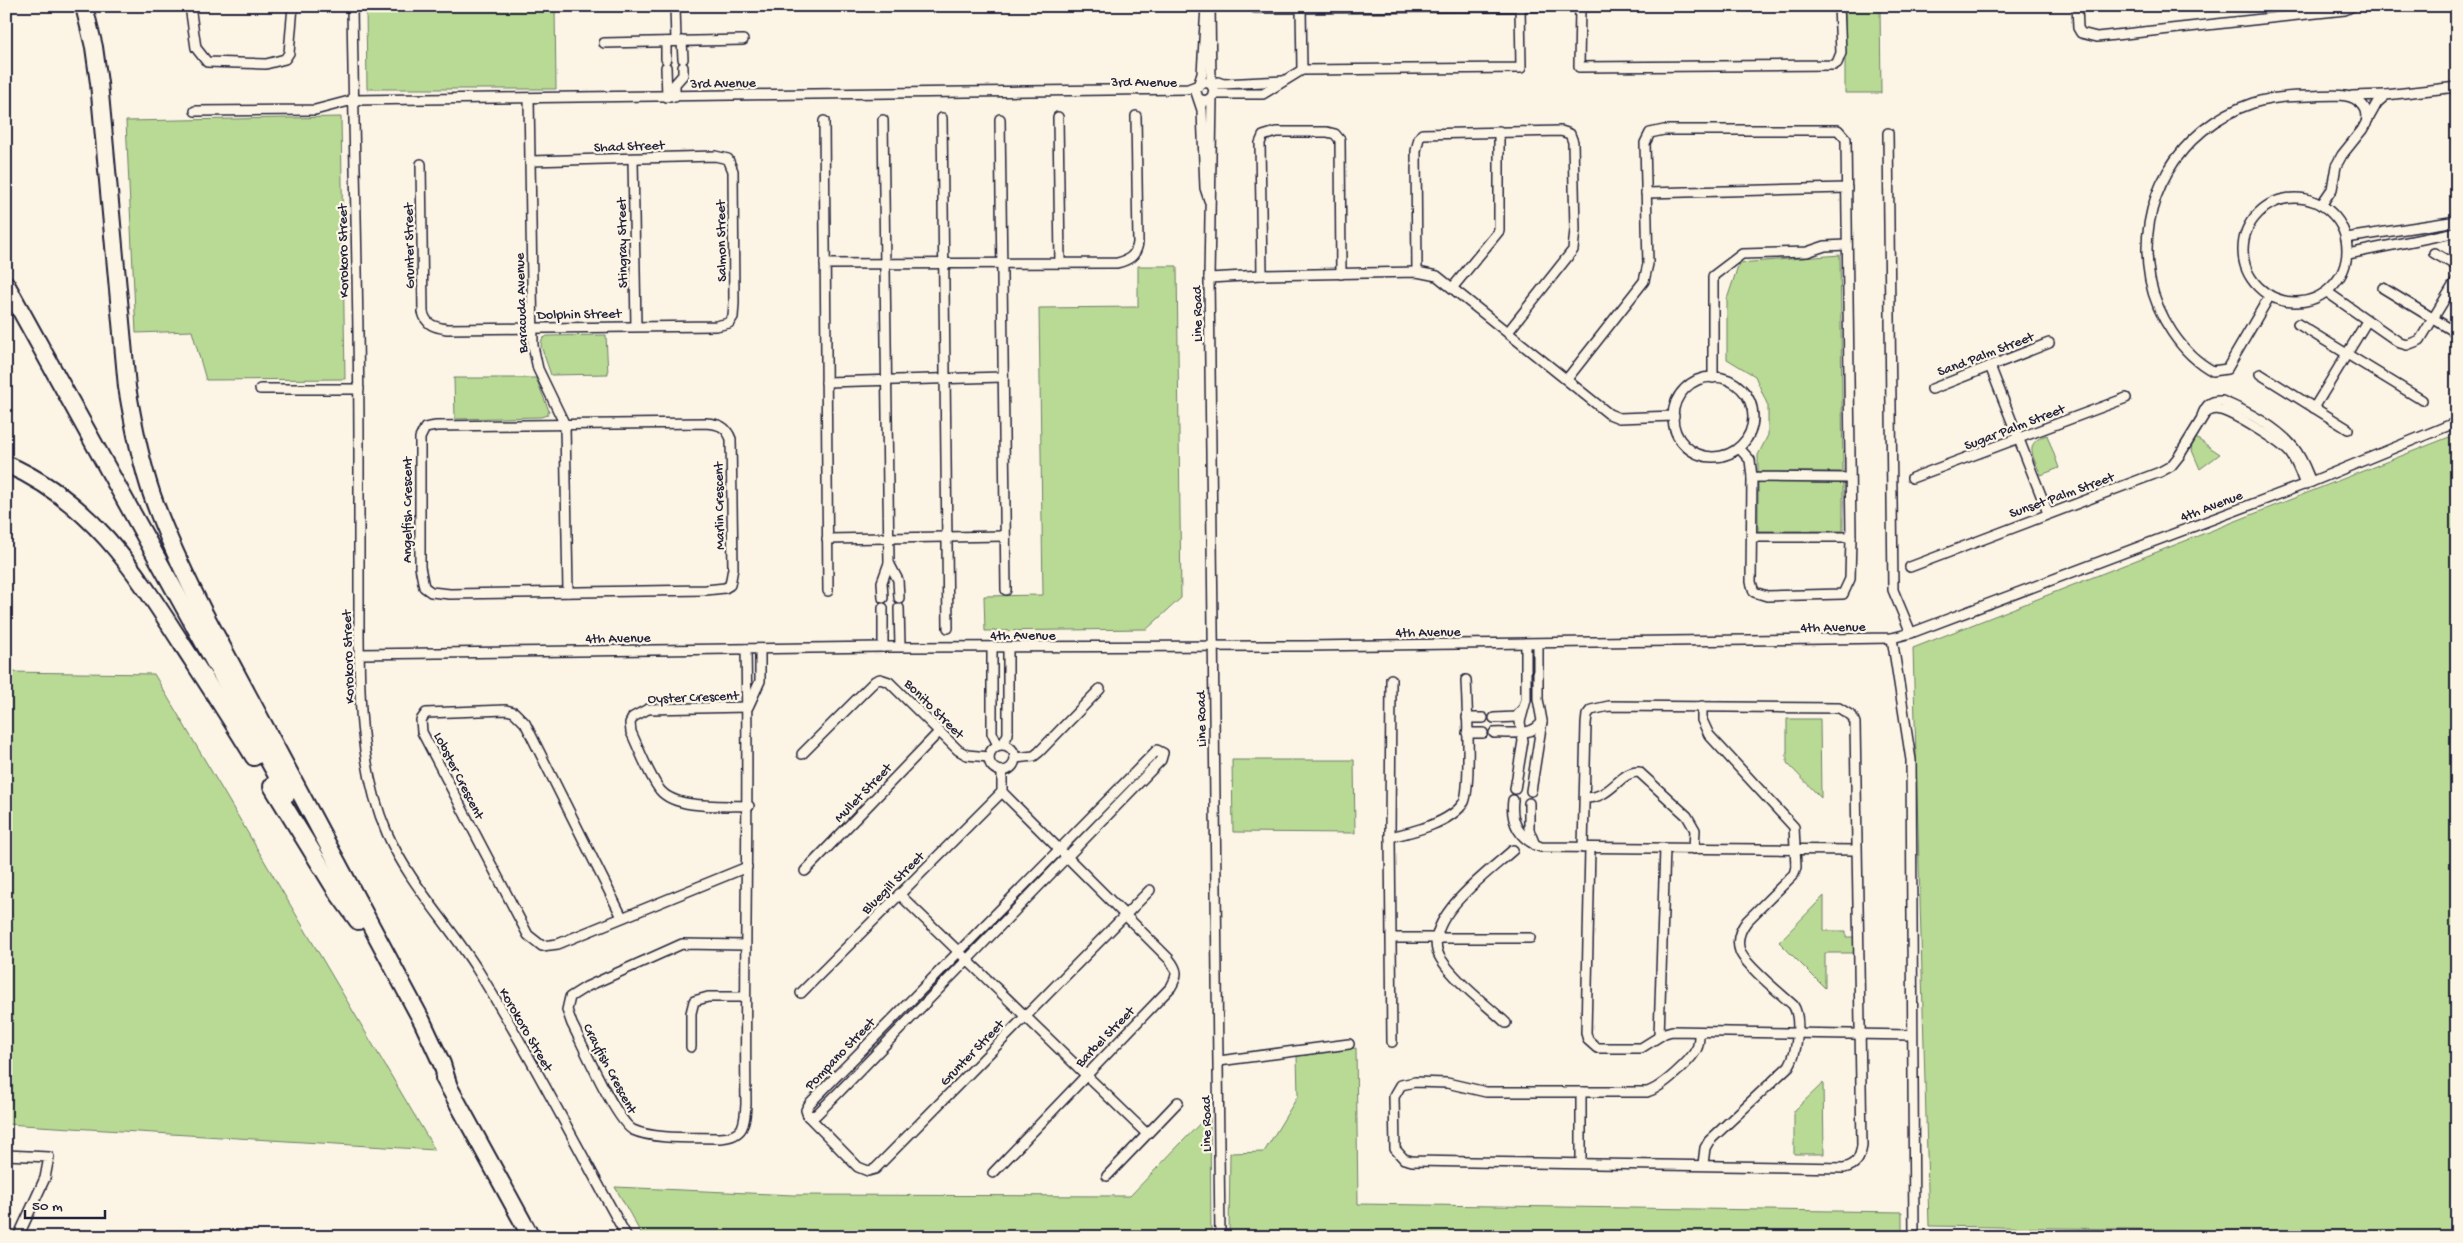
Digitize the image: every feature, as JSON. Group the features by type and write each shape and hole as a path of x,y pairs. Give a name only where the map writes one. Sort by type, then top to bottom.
{"highway":[{"path":"84,6 94,46 99,83 127,387 138,445 152,495 180,563 204,613 422,1021 442,1064 449,1087"},
{"path":"6,284 271,766 367,934 531,1237"},
{"path":"6,464 42,483 72,504 104,534 128,562 242,737 337,892 367,934"}],"street":[{"path":"190,6 196,48 207,62 266,64 285,59 289,53 293,6"},
{"name":"Korokoro Street","path":"352,6 359,388 359,654 367,759 374,791 387,832 410,873 474,966 510,1024 627,1237"},
{"path":"671,97 675,84 683,75 675,6"},
{"name":"Line Road","path":"1206,6 1202,74 1198,85 1198,98 1202,110 1206,188 1209,200"},
{"name":"Line Road","path":"1210,6 1212,188 1209,200 1209,278 1220,1237"},
{"path":"1255,6 1255,8 1610,6"},
{"path":"1580,6 1579,67 1834,65 1837,63 1841,53 1839,6"},
{"path":"2077,6 2078,28 2081,33 2097,36 2345,10 2353,6"},
{"path":"1212,92 1263,94 1302,70 1521,68 1520,7"},
{"path":"1301,8 1302,70"},
{"path":"604,43 743,40"},
{"path":"666,42 666,63 671,97"},
{"path":"1210,74 1213,79 1223,84 1283,80"},
{"path":"1198,85 1206,82 1212,92"},
{"path":"1198,98 1206,101 1212,92 1223,84"},
{"name":"3rd Avenue","path":"195,111 315,110 354,100 1188,89 1198,85"},
{"path":"2269,297 2226,369 2213,372 2193,357 2161,312 2153,293 2146,254 2146,237 2158,190 2176,160 2200,132 2240,108 2268,99 2292,96 2386,95 2457,87"},
{"name":"3rd Avenue","path":"1094,89 1103,95 1187,95 1198,98"},
{"path":"2321,205 2332,188 2339,160 2366,124 2377,103 2386,95"},
{"path":"2342,96 2354,98 2363,106 2367,116 2366,124"},
{"name":"Baracuda Avenue","path":"529,98 533,346 538,369 565,425 568,592"},
{"path":"1058,116 1060,263"},
{"path":"825,264 1118,263 1126,261 1137,251 1136,116"},
{"path":"942,118 948,628"},
{"path":"1000,119 1006,590"},
{"path":"883,120 889,563 882,582 883,598"},
{"path":"824,121 828,591"},
{"path":"1567,379 1644,281 1648,264 1645,143 1650,133 1664,130 1838,130 1846,139 1851,537 1850,579 1843,594 1766,596 1754,592 1751,587 1752,477 1750,460 1739,448"},
{"path":"1453,287 1499,231 1499,131"},
{"path":"1417,272 1416,151 1419,138 1426,132 1561,131 1570,134 1573,142 1575,230 1573,250 1508,332"},
{"path":"1262,275 1260,143 1263,136 1269,133 1293,132 1327,132 1335,134 1340,140 1340,274"},
{"path":"1888,133 1893,590 1911,633"},
{"name":"Shad Street","path":"530,161 715,156 728,159"},
{"name":"Stingray Street","path":"633,159 636,326"},
{"name":"Salmon Street","path":"728,159 733,171 734,303 733,317 729,323"},
{"name":"Grunter Street","path":"421,164 423,312 424,319 430,325"},
{"path":"1646,193 1847,188"},
{"path":"2294,197 2311,200 2321,205 2339,220 2346,238 2348,254 2344,271 2327,292 2303,302 2285,301 2269,297 2255,284 2247,269 2243,253 2245,236 2252,221 2263,208 2278,200 2294,197"},
{"path":"2346,238 2457,221"},
{"path":"2348,254 2457,232"},
{"path":"1713,378 1713,276 1742,254 1807,252 1825,246 1847,245"},
{"path":"2434,253 2457,266"},
{"path":"1209,278 1417,272 1437,276 1609,414 1619,418 1674,416"},
{"path":"2327,292 2367,321 2407,345 2420,340 2457,279"},
{"path":"2383,288 2457,333"},
{"path":"2314,408 2367,321"},
{"name":"Dolphin Street","path":"430,325 447,329 716,326 729,323"},
{"path":"2298,324 2422,400"},
{"name":"Sand Palm Street","path":"1932,389 2049,343"},
{"path":"1990,366 2048,513"},
{"path":"2260,374 2348,429"},
{"path":"826,382 1003,377"},
{"path":"1713,378 1736,385 1751,404 1752,428 1739,448 1718,457 1696,453 1679,438 1674,416 1677,401 1686,388 1698,380 1713,378"},
{"path":"260,389 359,388"},
{"name":"Sugar Palm Street","path":"1912,478 2018,440 2126,398"},
{"name":"Sunset Palm Street","path":"1910,567 2171,466 2206,412 2214,409 2222,410 2262,433 2290,453 2308,483"},
{"name":"4th Avenue","path":"359,654 882,646 1008,648 1538,644 1892,638 1911,633 2308,483 2457,422"},
{"name":"Marlin Crescent","path":"565,425 705,423 724,427 731,439 733,568 730,585 725,588 706,590 568,592"},
{"name":"Angelfish Crescent","path":"565,425 436,426 425,428 420,438 420,567 424,587 439,593 568,592"},
{"path":"1752,477 1850,478"},
{"path":"827,539 1005,536"},
{"path":"1752,537 1851,537"},
{"path":"889,563 898,580 899,598"},
{"path":"882,646 883,608"},
{"path":"899,608 900,646"},
{"path":"1892,638 1911,760 1914,1237"},
{"path":"1515,788 1522,753 1520,722 1526,700 1526,644"},
{"path":"1531,791 1542,722 1538,699 1538,644"},
{"path":"992,648 992,733 1000,745 1012,749 1016,758"},
{"path":"1008,648 1008,734 1000,745 994,748 989,757 992,766 1002,771 1011,768 1016,758"},
{"name":"Crayfish Crescent","path":"745,945 691,943 671,948 570,997 567,1010 572,1024 619,1116 632,1129 651,1135 731,1137 739,1133 745,1116 745,945 748,867 746,649"},
{"name":"Oyster Crescent","path":"748,806 686,804 668,798 656,783 631,732 630,723 633,716 648,709 748,707 760,682 760,649"},
{"name":"Bonito Street","path":"802,754 875,681 880,679 889,682 939,732 966,755 989,757"},
{"path":"1391,679 1392,1042"},
{"path":"1390,837 1425,830 1462,804 1466,795 1466,680"},
{"path":"1016,758 1034,756 1039,752 1100,689"},
{"path":"1699,1033 1698,1044 1693,1055 1654,1090 1486,1092 1447,1083 1416,1082 1401,1085 1394,1096 1395,1149 1404,1159 1852,1166 1858,1161 1862,1146 1860,1035 1856,850 1855,723 1852,716 1839,708 1609,706 1591,710 1586,724 1585,798 1586,1033 1588,1040 1596,1048 1631,1049 1641,1048 1659,1036 1672,1031 1796,1035 1860,1035 1912,1035"},
{"path":"1702,706 1702,720 1709,736 1794,827 1794,874 1747,921 1742,928 1739,943 1743,958 1796,1010 1794,1058 1789,1066 1709,1140 1704,1148 1704,1164"},
{"name":"Lobster Crescent","path":"622,917 525,723 519,715 506,710 426,713 421,720 422,732 531,940 542,946 551,946 748,867"},
{"path":"1494,718 1516,717 1522,710"},
{"path":"1467,718 1483,718"},
{"path":"1494,733 1521,732 1537,728 1542,722"},
{"name":"Mullet Street","path":"805,871 939,732"},
{"path":"1467,733 1483,733"},
{"name":"Pompano Street","path":"1162,751 1163,758 1068,857 933,993 816,1115 808,1116 806,1113 807,1106 1136,771 1154,752 1162,751"},
{"path":"1002,771 1002,792 1126,914"},
{"path":"1136,771 1144,777"},
{"path":"1585,798 1604,795 1628,774 1639,772 1687,816 1694,830 1694,849"},
{"name":"Bluegill Street","path":"801,993 1002,792"},
{"path":"1513,800 1514,820 1520,833 1535,845 1586,848 1856,850"},
{"path":"1529,803 1529,830 1535,845"},
{"path":"1090,818 1098,825"},
{"path":"1659,1036 1665,848"},
{"path":"1506,1024 1447,967 1438,953 1436,938 1442,919 1454,904 1513,850"},
{"path":"1031,879 1039,886"},
{"name":"Grunter Street","path":"808,1116 858,1167 871,1171 907,1138 1150,890"},
{"path":"899,894 1147,1134"},
{"name":"Barbel Street","path":"993,1172 1171,987 1177,975 1175,965 1126,914"},
{"path":"986,924 994,931"},
{"path":"1392,938 1530,938"},
{"path":"925,985 933,993"},
{"path":"691,1047 690,1013 694,1001 708,997 745,997"},
{"path":"878,1033 887,1042"},
{"path":"1219,1060 1349,1044"},
{"path":"830,1083 839,1092"},
{"path":"1581,1092 1581,1163"},
{"path":"1107,1176 1178,1102"},
{"path":"6,1155 49,1157 45,1178 18,1237"}],"green space":[{"path":"366,6 555,6 556,89 367,89"},
{"path":"1845,6 1880,6 1881,93 1845,93"},
{"path":"341,117 345,379 206,380 192,331 136,333 126,121"},
{"path":"1840,255 1843,472 1758,472 1758,455 1768,435 1768,406 1755,376 1727,359 1727,299 1739,263"},
{"path":"1138,266 1177,266 1181,598 1147,629 985,631 984,596 1043,595 1039,308 1138,307"},
{"path":"606,335 608,374 551,375 541,346 542,339 547,336"},
{"path":"454,378 536,378 549,411 547,415 541,417 455,419"},
{"path":"2457,434 2457,1234 1929,1226 1913,648"},
{"path":"2047,435 2059,468 2041,475 2033,457 2032,447 2039,438"},
{"path":"2196,438 2220,454 2200,469 2191,448"},
{"path":"1758,482 1843,483 1843,531 1758,531"},
{"path":"6,672 154,674 435,1150 6,1124"},
{"path":"1787,719 1820,719 1821,798 1787,763"},
{"path":"1232,760 1354,760 1355,833 1233,832"},
{"path":"1824,896 1824,931 1846,931 1846,937 1854,937 1854,953 1825,953 1825,988 1779,942"},
{"path":"1356,1048 1358,1204 1902,1212 1902,1237 1413,1237 1229,1234 1230,1153 1264,1152 1298,1096 1297,1056"},
{"path":"1823,1083 1824,1154 1794,1154 1794,1111"},
{"path":"1210,1113 1211,1237 643,1237 615,1187 793,1195 1130,1196"}]}
